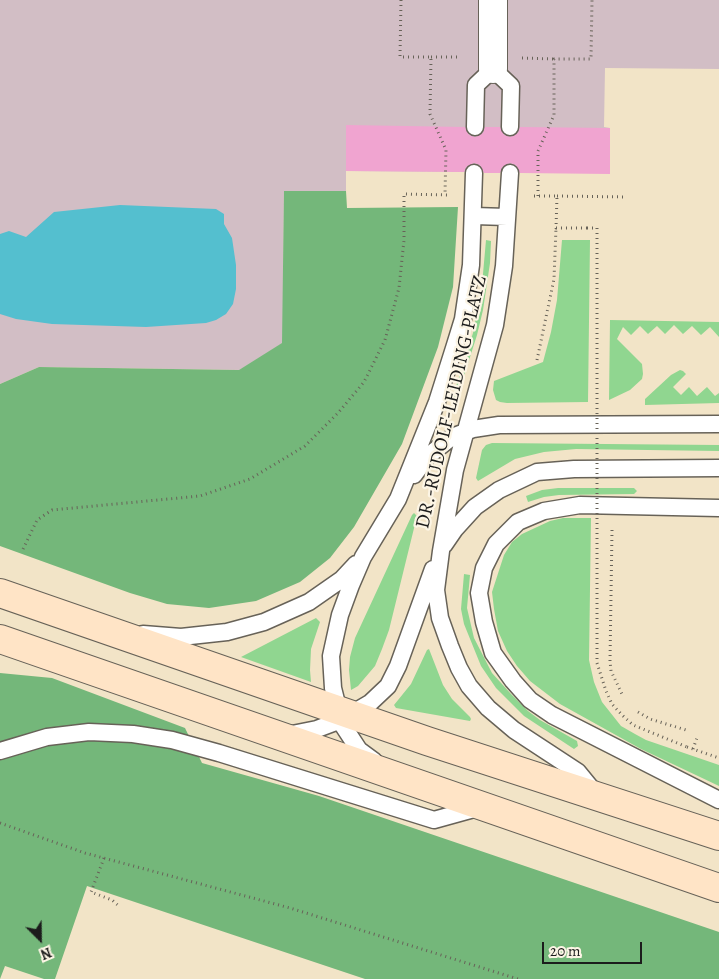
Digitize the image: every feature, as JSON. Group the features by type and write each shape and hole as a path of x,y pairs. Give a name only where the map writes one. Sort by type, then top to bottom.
{"main road":[{"path":"0,592 117,632 344,715 719,836"},
{"path":"0,640 719,888"}],"street":[{"path":"492,69 493,0"}],"lane":[{"path":"475,127 476,86 492,69 511,86 510,127"},
{"name":"DR.-RUDOLF-LEIDING-PLATZ","path":"363,556 398,500 437,402 462,319 471,265 474,172"},
{"name":"DR.-RUDOLF-LEIDING-PLATZ","path":"441,551 455,470 495,326 504,266 510,173"},
{"path":"474,216 507,217"},
{"path":"398,500 428,456 452,437 465,431 499,425 719,424"},
{"path":"265,731 292,734 317,729 370,703 388,686 398,666 424,589 441,551 455,529 475,507 499,490 537,472 574,468 719,468"},
{"path":"719,508 580,505 544,511 518,522 496,544 484,568 479,593 484,622 493,653 513,681 530,700 552,715 719,800"},
{"path":"441,551 436,590 440,618 459,668 469,686 488,708 514,730 578,772 599,798"},
{"path":"117,632 181,637 227,632 264,622 309,602 342,579 363,556"},
{"path":"363,556 340,615 331,656 333,688 344,715 342,724 359,750 392,775"},
{"path":"0,751 47,737 90,732 133,734 172,740 219,753 434,820 482,806"}],"path":[{"path":"401,0 400,57 431,57 430,114 446,150 445,194"},
{"path":"538,196 538,151 554,115 554,59 591,59 592,0"},
{"path":"557,196 627,197"},
{"path":"23,549 37,520 52,510 200,496 250,479 305,446 338,413 364,382 385,340 399,288 404,240 404,207"},
{"path":"537,360 554,279 556,228"},
{"path":"587,228 597,228 597,663 612,704 633,725 719,758"},
{"path":"612,528 610,661 611,671 622,694"},
{"path":"638,712 650,719 686,730"},
{"path":"693,749 698,734"},
{"path":"0,823 85,853 290,908 518,979"},
{"path":"104,858 91,892 112,900 120,907"}],"shaded area":[{"path":"0,0 719,0 719,69 605,68 604,127 610,128 610,173 346,171 346,191 284,191 283,343 240,370 39,367 0,384"}],"green space":[{"path":"284,191 346,191 347,208 458,207 453,287 438,347 402,444 354,527 330,558 300,582 256,601 209,608 167,604 130,593 0,546 0,384 39,367 239,370 282,343"},
{"path":"486,240 491,241 490,263 483,310 457,398 453,396 473,333 482,285"},
{"path":"562,240 590,240 588,402 500,402 496,400 493,390 494,381 543,362 557,300"},
{"path":"610,320 719,322 719,337 710,327 701,335 692,326 683,334 674,325 665,334 657,326 648,334 640,326 631,335 623,327 617,339 642,364 643,374 642,379 630,390 609,400"},
{"path":"680,370 686,374 673,387 681,395 689,387 697,396 707,387 715,396 719,393 719,403 645,405 645,399 671,375"},
{"path":"492,443 719,445 719,451 576,449 544,452 515,459 478,481 476,478 482,450 486,445"},
{"path":"558,488 634,488 637,491 634,494 559,495 528,502 526,496 542,490"},
{"path":"414,513 417,516 389,630 375,666 358,686 351,690 350,657 355,638"},
{"path":"563,518 591,518 589,660 594,682 602,702 621,726 646,740 719,765 719,786 641,749 560,704 530,681 507,651 498,631 492,592 504,555 512,542 522,534 550,521"},
{"path":"464,574 470,575 467,608 474,638 492,673 528,711 577,741 578,746 574,749 524,716 496,688 481,666 464,624 461,609"},
{"path":"316,618 320,622 311,649 311,682 241,657"},
{"path":"429,649 443,685 452,699 470,717 470,721 396,708 394,705 411,684"},
{"path":"0,673 52,678 185,728 202,763 319,796 719,932 719,979 365,979 87,886 55,979 44,979 5,966 0,979"}],"water":[{"path":"120,205 216,209 224,214 224,224 232,238 236,265 236,289 233,304 226,314 206,323 146,327 52,324 16,319 0,314 0,234 9,231 26,237 54,212"}],"building":[{"path":"346,125 465,127 469,135 475,137 483,133 485,127 500,127 504,135 510,137 518,133 520,127 610,128 610,174 520,173 516,165 510,163 502,167 500,173 484,173 480,165 474,163 466,167 464,172 346,171"}]}
